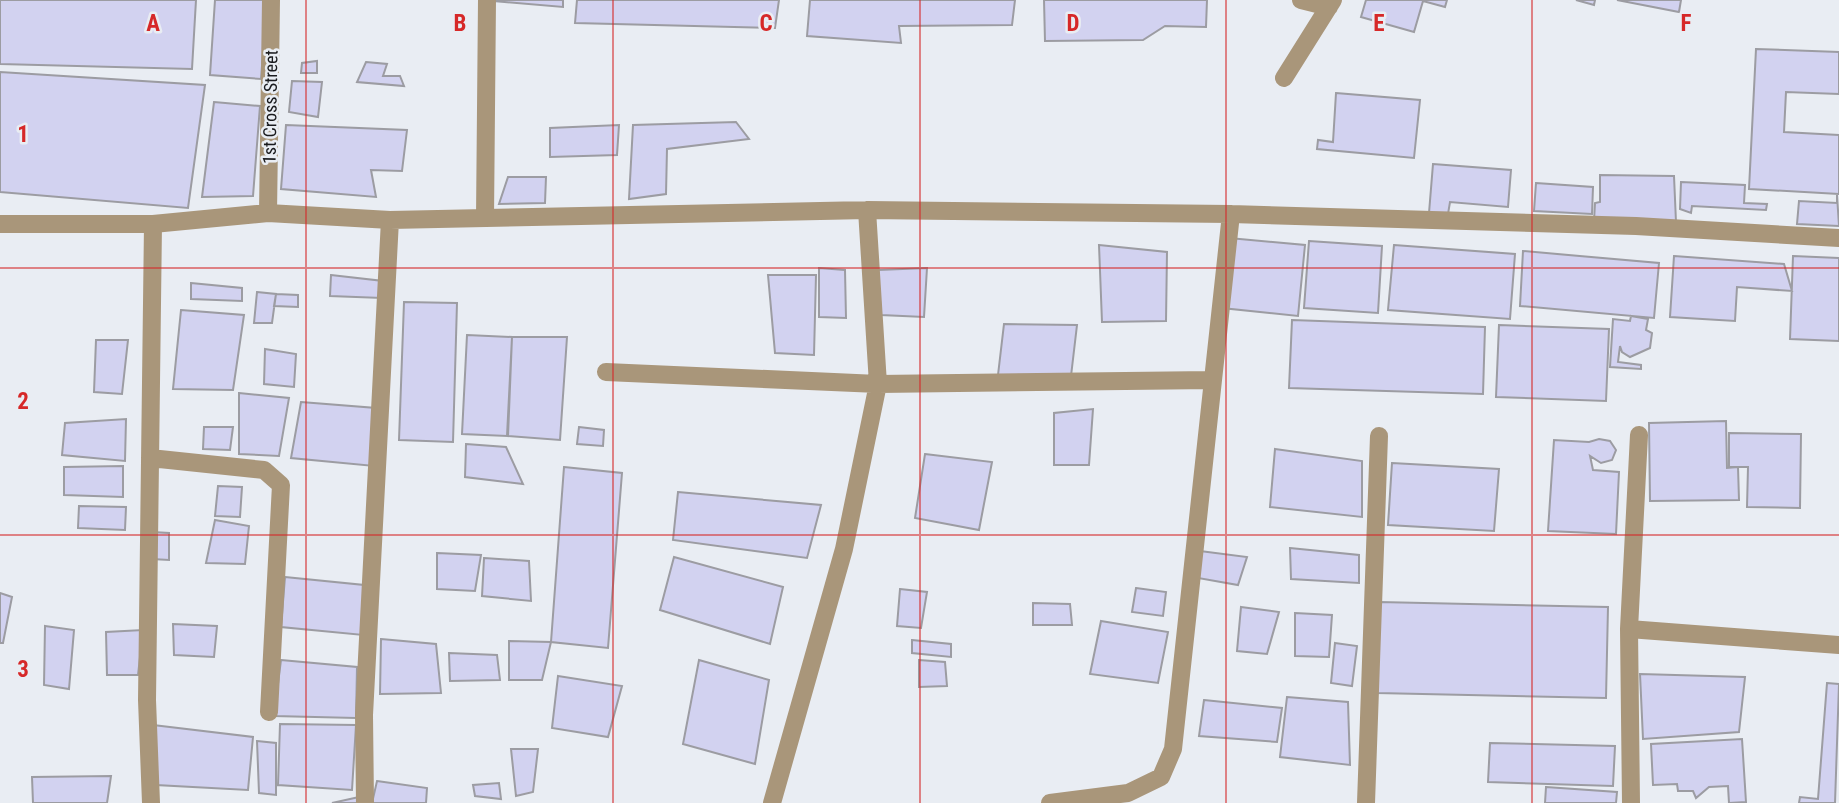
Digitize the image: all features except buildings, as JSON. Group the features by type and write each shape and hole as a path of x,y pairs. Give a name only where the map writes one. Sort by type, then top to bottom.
{"street":[{"name":"1st Cross Street","path":"268,214 271,0"},
{"path":"485,218 487,0"},
{"path":"1284,78 1331,3 1301,0"},
{"path":"772,803 844,549 878,384 867,210"},
{"path":"0,224 153,224 268,214 390,220 867,210 1231,214 1636,226 1839,237"},
{"path":"1050,803 1128,793 1161,777 1173,749 1231,214"},
{"path":"365,803 364,715 390,220"},
{"path":"151,803 147,700 153,224"},
{"path":"606,372 878,384 1213,380"},
{"path":"1366,803 1379,436"},
{"path":"1631,803 1629,629 1639,436"},
{"path":"150,458 264,470 281,485 269,712"},
{"path":"1629,629 1839,645"}]}
